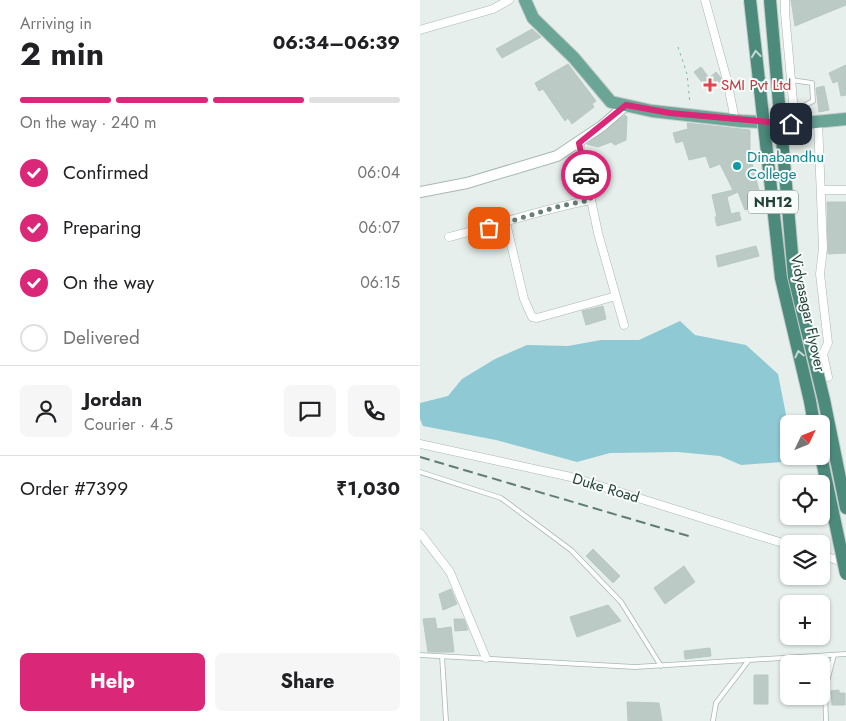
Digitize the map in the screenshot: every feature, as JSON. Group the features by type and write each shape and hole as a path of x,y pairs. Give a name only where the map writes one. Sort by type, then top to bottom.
{"highway":[{"name":"Vidyasagar Flyover","path":"750,0 781,278 812,415"},
{"name":"Vidyasagar Flyover","path":"770,0 794,277 824,400 846,508"},
{"path":"823,465 846,574"}],"main road":[{"path":"525,0 533,18 574,58 611,102 688,115 734,120 795,118 818,122 846,118"}],"street":[{"path":"420,30 493,9 509,0"},
{"path":"705,0 727,80 734,120"},
{"path":"785,0 784,13 795,118"},
{"path":"420,192 432,191 493,176 558,156 579,143 626,105"},
{"path":"818,122 823,248 820,274 828,343 823,354 828,377"},
{"path":"579,143 591,200 624,325"},
{"path":"822,190 846,190"},
{"path":"450,237 506,223 560,206 591,200"},
{"path":"506,223 524,298 532,317 537,318 616,296"},
{"name":"Duke Road","path":"420,444 571,477 780,542"},
{"path":"420,534 450,572 486,658"},
{"path":"830,558 846,563"}],"lane":[{"path":"791,80 812,83 813,101 795,118"},
{"path":"420,472 501,498 571,550 621,602 661,666"},
{"path":"420,655 634,667 846,654"},
{"path":"826,721 825,689 834,655"},
{"path":"442,656 446,721"},
{"path":"713,721 716,703 749,660"}],"path":[{"path":"678,47 687,74 690,96 688,115"}],"water":[{"path":"680,321 695,335 746,345 778,374 786,415 780,415 780,462 741,465 720,456 678,452 610,453 577,462 496,440 423,426 420,419 420,403 448,396 462,379 495,359 527,345 568,346 601,340 639,340"}],"building":[{"path":"791,0 846,0 846,5 795,26"},
{"path":"532,29 541,37 502,58 496,49"},
{"path":"568,64 596,101 592,104 594,107 572,124 568,118 565,121 543,89 539,91 535,83"},
{"path":"846,65 846,95 841,96 838,81 833,83 829,73"},
{"path":"701,67 709,78 716,72 721,81 708,90 694,72"},
{"path":"824,86 829,110 819,112 816,88"},
{"path":"625,115 627,117 626,140 615,145 611,142 598,147 587,144"},
{"path":"687,123 750,130 750,156 762,202 745,210 738,192 727,197 731,214 739,212 741,220 717,226 712,195 733,190 720,164 710,168 706,156 689,160 683,141 676,143 673,133 688,129"},
{"path":"827,202 846,202 846,253 828,254"},
{"path":"756,246 759,256 718,267 716,256"},
{"path":"603,306 606,319 586,325 582,311"},
{"path":"593,549 620,576 613,583 586,556"},
{"path":"684,566 695,582 665,604 654,588"},
{"path":"451,589 457,604 443,610 439,594"},
{"path":"608,605 621,621 577,637 570,617"},
{"path":"435,618 437,629 451,627 454,652 428,652 423,619"},
{"path":"454,619 464,619 468,630 455,631"},
{"path":"710,648 711,656 685,659 684,651"},
{"path":"754,675 768,675 768,704 754,704"},
{"path":"839,690 839,693 845,693 845,705 832,705 831,691"},
{"path":"627,702 659,703 662,721 628,721"}],"railway":[{"path":"420,457 692,537"}],"way so far":[{"path":"489,228 560,206 591,200 586,175"}],"place":[{"name":"SMI Pvt Ltd","path":"710,85"},
{"name":"Dinabandhu College","path":"737,166"}],"route":[{"path":"586,175 579,143 626,105 652,111 741,121 791,124"}]}
